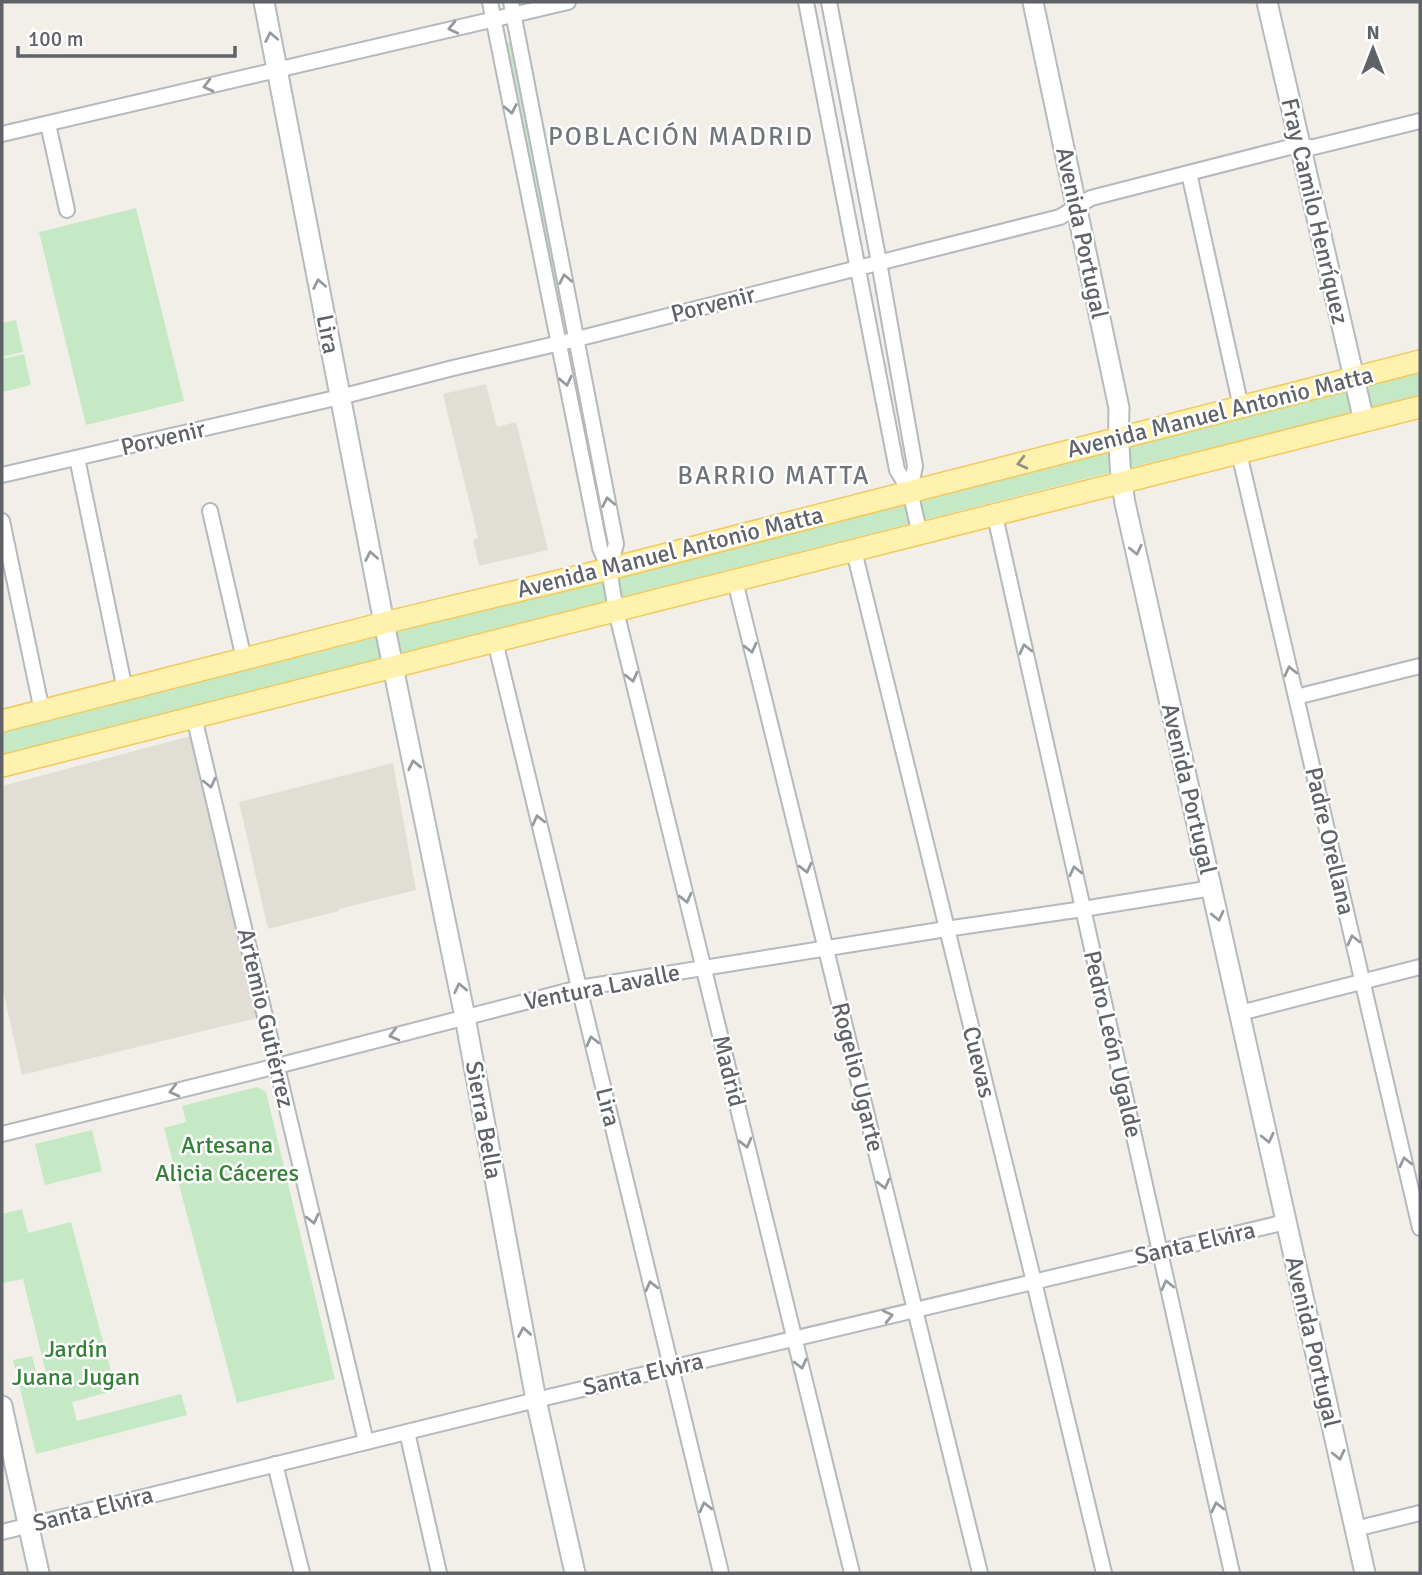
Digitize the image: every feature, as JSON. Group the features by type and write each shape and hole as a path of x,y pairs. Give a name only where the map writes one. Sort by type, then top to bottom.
{"main road":[{"name":"Lira","path":"264,2 394,666"},
{"name":"Avenida Portugal","path":"1033,2 1119,408 1121,484 1365,1573"},
{"name":"Fray Camilo Henríquez","path":"1266,2 1364,421"},
{"name":"Avenida Manuel Antonio Matta","path":"2,721 1420,361"},
{"name":"Avenida Manuel Antonio Matta","path":"2,766 1420,407"},
{"name":"Sierra Bella","path":"394,666 466,1017 536,1399 575,1573"},
{"path":"2,1406 39,1573"}],"street":[{"name":"Madrid","path":"491,2 600,548 609,569 616,611 852,1573"},
{"path":"2,134 494,18 512,8 568,2"},
{"path":"806,2 897,471 911,491"},
{"path":"829,2 915,466 911,491 920,535"},
{"name":"Madrid","path":"512,8 616,544 609,569"},
{"name":"Porvenir","path":"2,475 341,397 577,339 1060,217 1091,198 1290,148 1314,146 1420,121"},
{"path":"48,124 67,210"},
{"path":"1189,173 1241,407"},
{"name":"Padre Orellana","path":"1239,453 1420,1228"},
{"path":"77,458 125,690"},
{"path":"210,511 244,659"},
{"name":"Pedro León Ugalde","path":"995,516 1232,1573"},
{"path":"2,521 42,711"},
{"name":"Cuevas","path":"854,551 1104,1573"},
{"name":"Rogelio Ugarte","path":"735,581 980,1573"},
{"name":"Lira","path":"495,640 721,1573"},
{"path":"1296,697 1420,666"},
{"name":"Artemio Gutiérrez","path":"194,717 366,1442"},
{"name":"Ventura Lavalle","path":"2,1134 579,988 1212,888"},
{"path":"1240,1013 1420,967"},
{"name":"Santa Elvira","path":"2,1532 536,1399 1286,1222"},
{"path":"407,1432 439,1573"},
{"path":"275,1464 302,1573"},
{"path":"1355,1529 1420,1513"}],"shaded area":[{"path":"486,384 497,427 516,422 548,550 479,566 473,540 478,538 443,394"},
{"path":"191,736 257,1018 22,1075 2,986 2,786"},
{"path":"393,763 416,890 268,929 239,802"}],"green space":[{"path":"512,42 565,314 560,316 504,43"},
{"path":"136,208 184,401 86,425 39,232"},
{"path":"16,320 23,352 2,357 2,323"},
{"path":"24,354 31,385 2,392 2,359"},
{"path":"574,363 608,529 603,531 567,364"},
{"path":"1420,373 1420,396 2,755 2,732"},
{"name":"Artesana Alicia Cáceres","path":"257,1087 266,1092 335,1379 237,1403 164,1128 186,1122 182,1106"},
{"path":"92,1130 102,1171 45,1185 35,1144"},
{"name":"Jardín Juana Jugan","path":"22,1209 28,1233 71,1222 116,1390 72,1402 77,1421 181,1394 187,1415 36,1454 13,1360 32,1356 38,1379 47,1377 23,1279 2,1283 2,1214"}],"district":[{"name":"POBLACIÓN MADRID","path":"681,137"},
{"name":"BARRIO MATTA","path":"774,476"}]}
